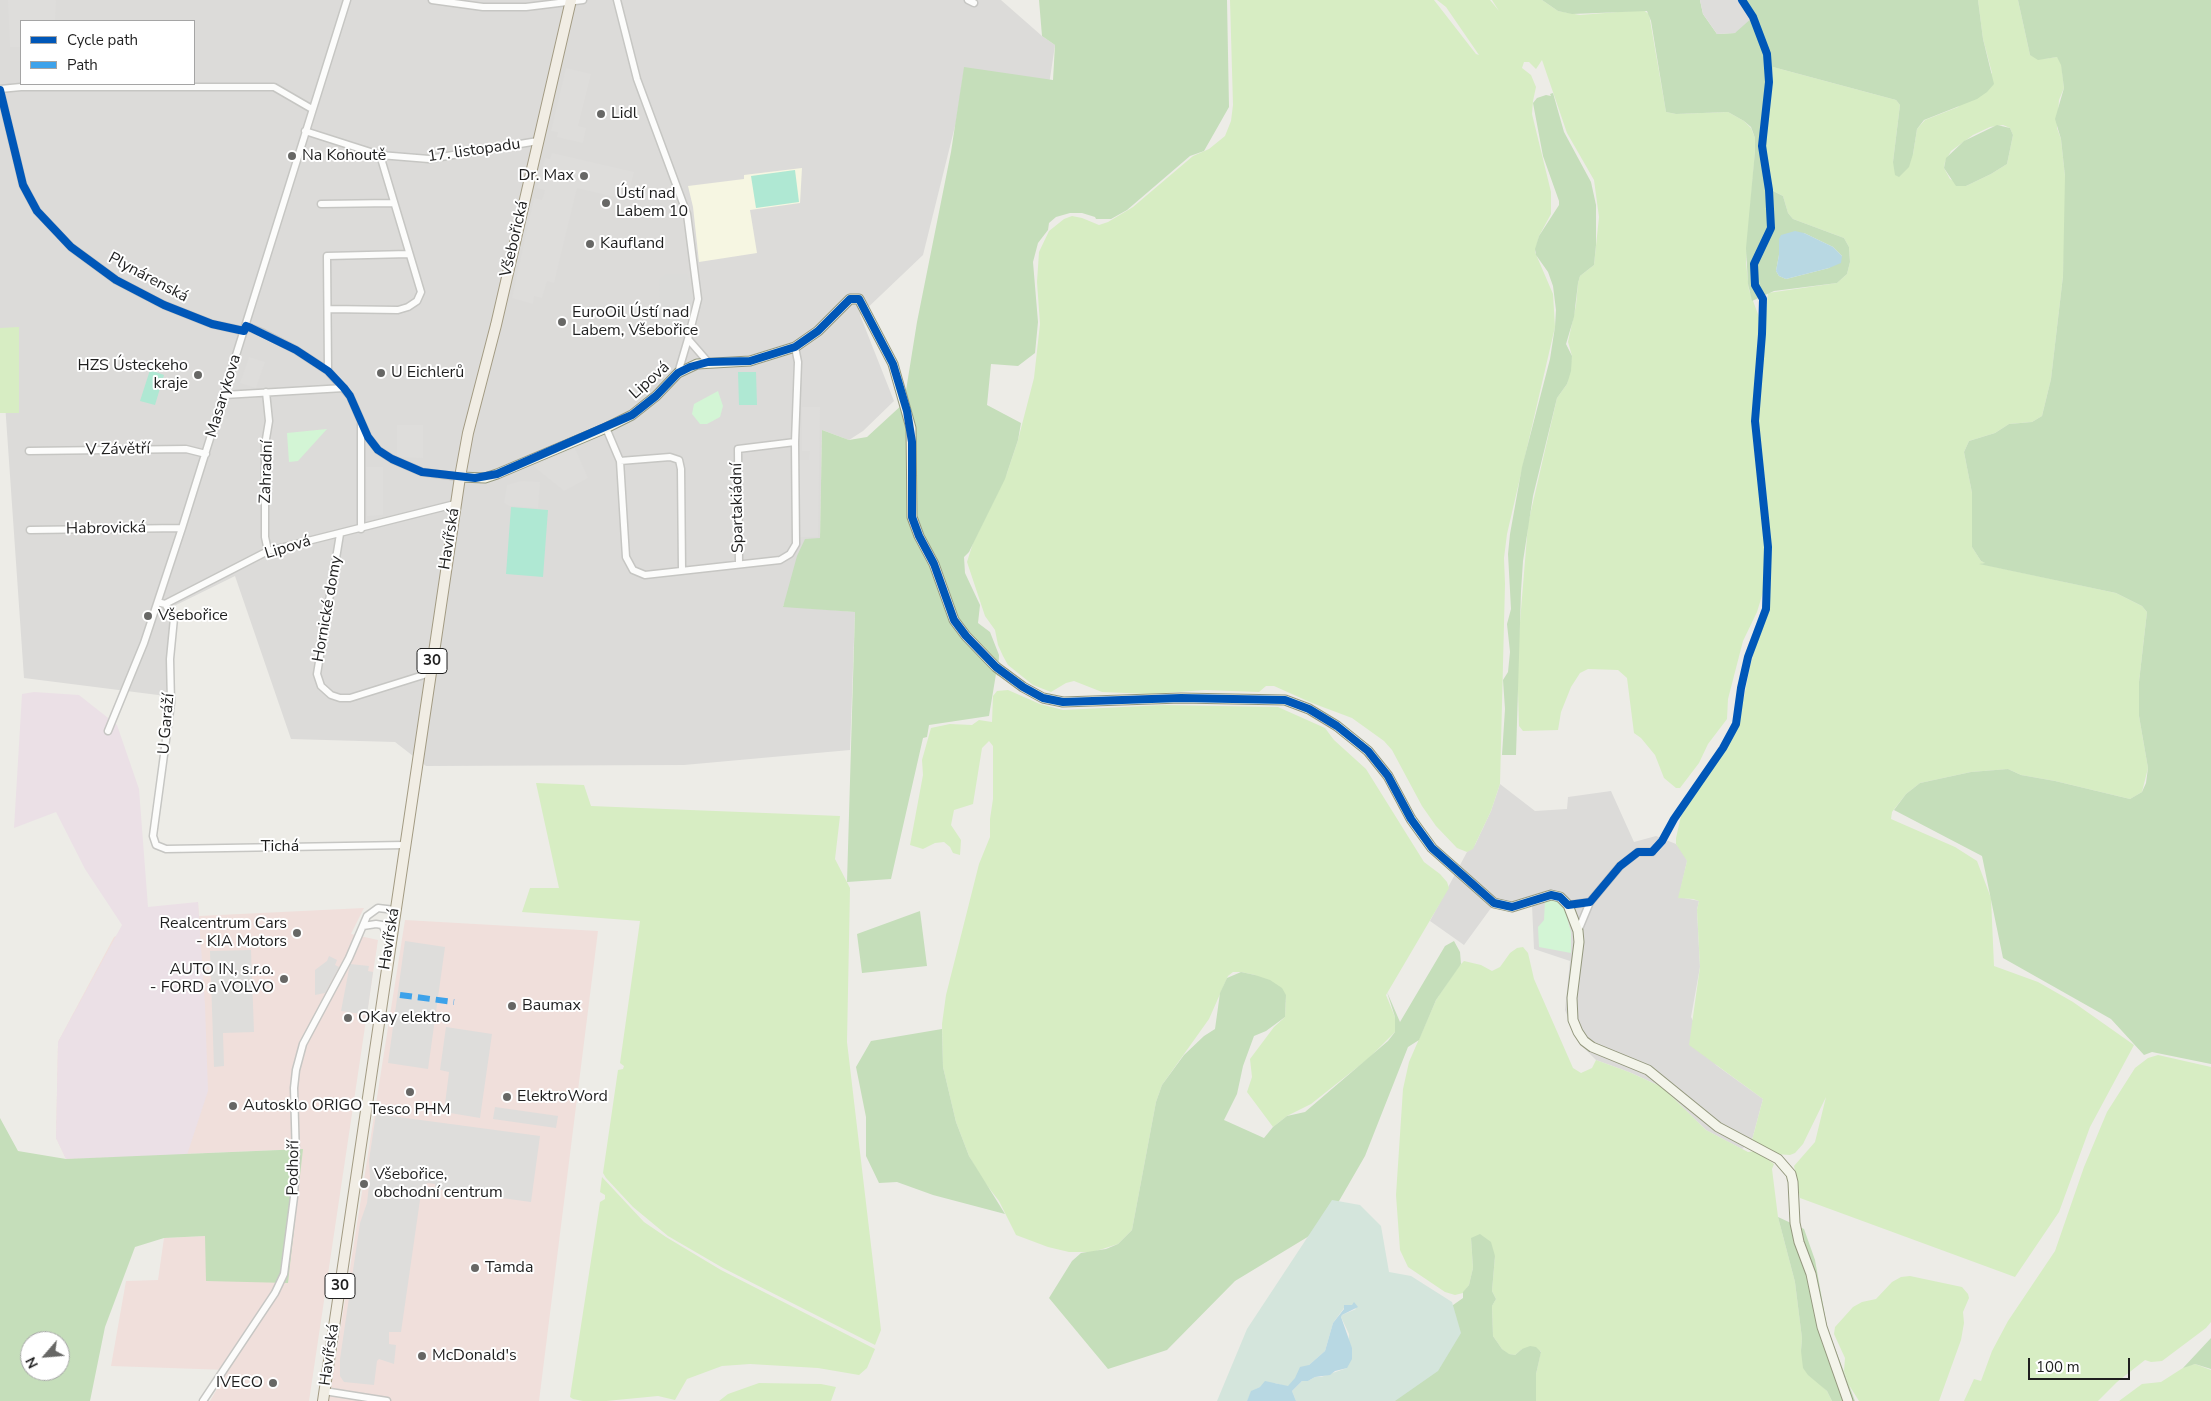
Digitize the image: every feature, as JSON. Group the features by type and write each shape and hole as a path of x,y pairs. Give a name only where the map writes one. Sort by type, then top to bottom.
{"main road":[{"name":"Všebořická","path":"460,478 468,433 496,326 571,1"},
{"name":"Havířská","path":"323,1396 460,478"}],"street":[{"name":"Masarykova","path":"108,730 132,676 182,528 347,0"},
{"path":"432,0 483,7 526,7 583,0"},
{"path":"617,0 637,79 687,214 698,299 678,373"},
{"path":"0,90 21,87 274,87 312,109"},
{"name":"Plynárenská","path":"0,90 23,185 37,211 71,247 98,268 164,305 212,324 263,333 296,350 328,371 344,388 350,396 368,437 378,450 392,459 422,472 460,478"},
{"name":"17. listopadu","path":"305,131 380,154 428,160 538,141"},
{"path":"328,308 398,310 408,307 417,301 421,292 380,154"},
{"path":"321,204 393,203"},
{"path":"328,371 327,256 409,254"},
{"name":"Lipová","path":"460,478 485,478 497,474 606,428 638,411 678,373 697,364 750,361 795,347 818,331 850,299 856,298 862,301 890,356 907,411 912,442 912,517 919,536 934,564 954,620 966,636 996,666 1024,687 1043,698 1063,702 1181,698 1286,700 1309,709 1337,726 1368,750 1388,776 1411,819 1432,848 1494,903 1512,907 1551,895 1560,897 1568,904"},
{"path":"688,339 708,362"},
{"name":"Spartakiádní","path":"606,428 620,461 628,564 632,570 646,575 780,560 790,554 796,544 795,442 798,362 795,347"},
{"path":"224,395 344,388"},
{"name":"Zahradní","path":"266,392 269,421 265,445 265,537 268,551"},
{"name":"Plynárenská","path":"361,423 362,529"},
{"name":"Spartakiádní","path":"739,564 738,449 795,442"},
{"name":"V Závětří","path":"29,451 186,449 206,454"},
{"path":"620,461 670,457 679,460 681,469 682,570"},
{"name":"Lipová","path":"165,604 268,551 362,529 455,504"},
{"name":"Habrovická","path":"30,530 182,528"},
{"name":"Hornické domy","path":"340,534 317,674 321,686 331,695 340,698 350,698 430,673"},
{"path":"157,602 165,604"},
{"name":"U Garáží","path":"156,845 153,836 171,703 170,659 174,625 174,618 165,604"},
{"name":"Tichá","path":"156,845 166,848 405,845"},
{"path":"1578,931 1590,902 1620,866 1638,852 1652,852"},
{"path":"1590,902 1568,904 1578,931 1579,942 1572,998 1574,1020 1578,1032 1584,1041 1592,1047 1648,1070 1718,1127 1778,1159 1791,1174 1795,1223 1799,1242 1811,1274 1822,1327 1848,1401"},
{"name":"Podhoří","path":"203,1401 275,1293 284,1274 294,1197 296,1159 293,1100 296,1070 303,1044 349,958 367,916 378,908 395,910"},
{"path":"363,926 382,925 390,941"},
{"path":"323,1396 387,1401"}],"shaded area":[{"path":"0,0 1001,0 1055,45 1049,85 964,71 956,122 923,255 860,315 894,401 863,431 849,440 822,430 820,538 783,606 855,612 850,750 684,765 426,766 395,742 291,739 235,576 172,607 166,696 24,678 0,331"},
{"path":"8,0 56,0 55,20 20,20 20,47 10,47"},
{"path":"1700,0 1740,0 1753,17 1735,33 1717,34 1703,14"},
{"path":"566,68 591,74 578,126 586,128 583,143 557,137 558,132 551,131"},
{"path":"552,153 634,172 627,200 577,188 554,283 547,281 542,298 534,296 533,304 512,298 534,198 542,200 545,190 537,188 545,158 550,159"},
{"path":"802,168 800,203 750,210 757,253 699,262 693,207 688,186 744,179 744,175"},
{"path":"667,274 687,274 693,295 689,319 684,323 673,324 668,320 660,306 659,280"},
{"path":"249,357 265,362 256,388 240,383"},
{"path":"802,407 820,407 818,537 799,537 799,460 809,460 810,451 802,451"},
{"path":"397,425 423,425 423,458 397,457"},
{"path":"575,448 588,478 564,491 533,466"},
{"path":"366,467 383,467 383,515 367,516"},
{"path":"521,481 540,482 538,508 510,506 504,503 507,485"},
{"path":"34,692 79,695 117,725 139,789 148,907 198,902 205,1005 208,1091 187,1155 66,1159 56,1138 58,1042 122,925 85,869 56,812 14,828 22,694"},
{"path":"1500,784 1535,811 1567,809 1568,797 1611,791 1634,842 1656,836 1676,844 1684,853 1687,861 1679,897 1699,901 1697,910 1700,967 1691,1017 1716,1065 1763,1099 1752,1140 1742,1149 1706,1130 1662,1087 1596,1060 1578,1042 1565,1010 1570,961 1534,949 1532,905 1509,911 1491,908 1464,945 1430,921 1467,852 1475,845 1491,811"},
{"path":"198,902 199,916 364,908 351,934 378,940 309,1401 210,1401 228,1370 111,1366 126,1281 158,1280 164,1238 205,1236 303,1149 66,1159 56,1138 58,1042 114,937"},
{"path":"405,920 598,931 539,1401 329,1401"},
{"path":"405,941 445,947 428,1069 388,1063"},
{"path":"251,950 254,1032 223,1033 224,1066 214,1067 210,951"},
{"path":"329,956 337,960 335,965 339,967 325,993 315,995 315,970 327,961"},
{"path":"350,964 369,966 368,971 373,972 367,1015 341,1011"},
{"path":"446,1027 492,1034 480,1118 444,1112 449,1072 440,1070"},
{"path":"495,1107 558,1116 556,1128 493,1119"},
{"path":"376,1114 540,1136 531,1202 435,1189 435,1184 428,1183 422,1186 401,1332 389,1332 389,1344 396,1345 394,1364 379,1359 377,1361 374,1385 344,1382 340,1376 340,1359 360,1223 367,1203 370,1177 369,1160"},
{"path":"1332,1200 1360,1205 1381,1226 1389,1272 1411,1276 1452,1302 1461,1333 1438,1371 1395,1401 1296,1401 1292,1391 1302,1381 1308,1381 1315,1377 1321,1377 1347,1368 1349,1334 1341,1317 1356,1309 1352,1305 1344,1308 1333,1323 1325,1351 1288,1387 1275,1383 1252,1391 1247,1401 1217,1401 1247,1329"}],"green space":[{"path":"1039,0 1227,0 1229,107 1204,151 1190,156 1127,210 1111,219 1096,219 1082,213 1070,213 1056,217 1049,223 1048,230 1038,243 1033,262 1038,322 1035,353 1018,366 991,364 987,405 1021,423 1018,440 1005,479 969,552 964,557 965,573 980,605 978,623 990,632 999,655 998,676 996,674 989,716 929,725 927,737 923,738 891,879 847,882 855,612 783,607 797,556 805,539 820,538 822,430 849,440 867,437 904,403 917,322 951,152 964,67 1053,80 1055,45 1042,36"},
{"path":"1230,0 1434,0 1476,54 1479,55 1446,7 1437,0 1490,0 1499,11 1492,0 1542,0 1558,11 1580,15 1643,10 1649,14 1666,112 1676,114 1728,112 1744,121 1751,128 1755,138 1755,151 1746,263 1749,290 1759,317 1753,416 1754,447 1764,526 1764,589 1757,612 1743,641 1728,699 1727,719 1708,744 1699,763 1680,788 1676,788 1664,778 1655,755 1641,738 1634,733 1627,678 1618,670 1588,669 1580,673 1571,687 1561,712 1558,730 1523,731 1519,726 1517,659 1528,524 1557,398 1567,384 1572,356 1568,342 1576,305 1578,283 1580,276 1594,265 1599,217 1594,180 1567,133 1542,60 1536,69 1529,62 1524,62 1522,68 1531,75 1536,87 1532,114 1551,192 1551,214 1539,236 1535,252 1553,294 1555,327 1507,534 1504,558 1500,784 1491,811 1473,849 1467,852 1457,848 1436,826 1422,806 1392,750 1384,741 1352,718 1274,686 1266,686 1259,692 1205,690 1150,694 1102,692 1074,681 1066,683 1051,692 1033,685 1008,665 998,645 995,630 985,616 967,562 973,543 1007,473 1018,440 1034,378 1040,324 1037,282 1039,252 1049,231 1064,219 1072,216 1099,225 1108,222 1133,207 1193,156 1209,149 1225,136 1231,121 1233,105"},
{"path":"1542,0 1700,0 1703,14 1717,34 1735,33 1740,0 1978,0 1983,39 1994,84 1977,99 1924,120 1917,129 1909,167 1899,177 1895,175 1893,162 1900,105 1896,100 1773,67 1767,135 1767,161 1773,191 1783,196 1788,213 1793,219 1844,238 1849,247 1850,262 1847,274 1837,283 1774,291 1752,301 1748,284 1746,248 1755,151 1755,138 1751,127 1728,112 1676,114 1666,112 1651,21 1647,11 1572,14 1558,11","holes":["1804,233 1833,247 1842,256 1829,268 1786,279 1779,276 1776,271 1779,239"]},
{"path":"1978,0 2018,0 2030,55 2043,59 2057,57 2061,61 2064,88 2059,100 2057,128 2061,139 2065,176 2065,235 2063,276 2051,379 2042,416 2032,422 2009,424 1995,433 1969,441 1964,452 1972,493 1972,547 1981,561 1986,563 1981,564 2116,593 2142,606 2147,612 2139,682 2139,716 2148,768 2142,792 2130,799 2021,775 2008,769 1971,772 1920,783 1906,794 1892,812 1891,819 1955,847 1977,861 1991,898 1994,966 2038,982 2073,1002 2134,1045 2090,1127 2059,1212 2015,1277 1800,1198 1794,1166 1815,1142 1826,1097 1803,1144 1795,1153 1790,1155 1775,1154 1752,1140 1763,1099 1689,1045 1700,967 1697,910 1699,901 1678,898 1687,861 1676,844 1681,816 1694,792 1734,733 1750,666 1770,597 1771,549 1757,424 1757,404 1768,293 1837,283 1847,274 1850,262 1849,247 1844,238 1793,219 1788,213 1783,196 1773,191 1767,161 1767,135 1773,67 1896,100 1900,105 1893,162 1913,154 1917,129 1925,120 1958,107 1992,73 1983,39","holes":["2003,125 2010,128 2013,135 2007,164 1966,186 1950,179 1944,168 1951,151 1973,135 1990,127"]},
{"path":"2018,0 2211,0 2211,1064 2152,1052 2144,1055 2111,1019 2003,958 1982,856 1894,810 1906,794 1920,783 1971,772 2008,769 2021,775 2130,799 2142,792 2146,783 2148,768 2139,716 2139,682 2147,612 2142,606 2116,593 1979,564 1985,563 1981,561 1972,547 1972,493 1964,452 1969,441 1995,433 2009,424 2032,422 2042,416 2051,379 2063,276 2065,176 2061,139 2055,119 2064,88 2061,65 2057,57 2038,60 2030,55"},
{"path":"1553,93 1564,132 1591,182 1596,205 1596,245 1594,265 1580,276 1578,283 1574,317 1566,344 1572,356 1571,371 1567,384 1557,398 1533,496 1523,561 1521,591 1516,755 1502,755 1505,709 1503,680 1508,672 1510,652 1507,624 1511,609 1508,554 1510,534 1522,467 1550,359 1555,327 1556,310 1553,286 1548,272 1536,255 1535,249 1539,236 1559,205 1559,201 1543,156 1533,103 1537,98 1546,95 1551,96 1550,94"},
{"path":"1997,125 2010,128 2013,135 2007,164 1966,186 1956,186 1944,168 1946,158 1964,141"},
{"path":"795,170 799,202 756,208 751,176"},
{"path":"19,327 19,413 0,413 0,328"},
{"path":"150,370 164,375 155,405 140,401"},
{"path":"738,372 756,372 757,405 739,405"},
{"path":"718,391 723,406 720,417 707,424 700,424 692,414 694,404"},
{"path":"327,429 298,461 289,462 287,433"},
{"path":"511,507 548,510 543,577 506,574"},
{"path":"1008,690 1040,704 1063,710 1163,705 1278,707 1325,728 1334,740 1366,769 1424,862 1440,874 1447,882 1449,888 1386,995 1395,1017 1395,1032 1369,1058 1311,1104 1287,1116 1273,1127 1247,1092 1252,1077 1250,1059 1274,1027 1285,1017 1286,995 1255,975 1233,972 1228,976 1209,1019 1162,1085 1156,1102 1132,1230 1118,1244 1093,1252 1069,1252 1048,1247 1016,1235 999,1201 982,1179 969,1156 956,1122 943,1067 942,1024 946,995 979,864 990,837 993,799 993,746 989,741 982,748 973,804 954,810 951,825 961,840 960,855 953,853 944,842 935,843 923,849 910,845 923,775 922,760 931,728 950,724 972,725 979,720 992,722 993,696 997,691"},
{"path":"536,783 584,785 591,806 840,816 835,859 850,888 847,1042 881,1330 875,1345 723,1268 668,1236 633,1207 606,1178 603,1173 618,1070 623,1069 624,1066 620,1063 640,921 522,912 530,888 559,888"},
{"path":"1551,899 1558,901 1564,907 1571,932 1571,953 1539,947 1538,927 1544,920 1545,901"},
{"path":"920,911 927,966 862,973 857,934"},
{"path":"1454,941 1460,952 1461,964 1436,1000 1419,1040 1408,1047 1365,1156 1324,1227 1235,1281 1167,1350 1108,1369 1049,1298 1072,1261 1081,1253 1106,1249 1118,1244 1132,1230 1156,1102 1162,1085 1184,1055 1204,1036 1215,1029 1220,993 1227,978 1241,972 1255,975 1270,980 1282,988 1286,995 1285,1017 1266,1031 1254,1036 1243,1066 1237,1094 1224,1120 1264,1138 1273,1127 1287,1116 1305,1112 1388,1041 1395,1032 1395,1017 1387,992 1400,1022 1445,946"},
{"path":"1523,947 1528,953 1534,979 1573,1068 1581,1073 1592,1068 1596,1060 1662,1087 1706,1130 1748,1152 1756,1151 1774,1164 1772,1169 1778,1217 1795,1282 1802,1338 1801,1351 1832,1401 1536,1401 1536,1374 1541,1351 1522,1349 1515,1355 1508,1354 1493,1336 1492,1306 1496,1299 1492,1291 1495,1256 1471,1238 1473,1268 1469,1285 1463,1293 1455,1295 1445,1292 1408,1267 1400,1250 1396,1195 1403,1089 1409,1062 1436,1000 1458,967 1464,961 1481,965 1492,971 1500,967 1510,953 1517,948"},
{"path":"942,1029 943,1067 956,1122 969,1156 1005,1214 933,1195 897,1182 879,1183 866,1156 866,1117 856,1067 871,1041"},
{"path":"2158,1055 2211,1067 2211,1322 2206,1328 2162,1361 2151,1362 2145,1360 2117,1382 2098,1401 1964,1401 1974,1379 1981,1381 1992,1351 2008,1321 2055,1251 2084,1167 2107,1112 2135,1068 2148,1058"},
{"path":"0,1118 18,1151 66,1159 303,1149 288,1283 206,1281 205,1236 164,1238 135,1247 105,1327 90,1401 0,1401"},
{"path":"602,1177 644,1222 666,1237 721,1270 875,1349 867,1368 859,1375 818,1368 750,1364 722,1366 687,1379 675,1400 658,1396 606,1401 583,1401 570,1397 600,1202 605,1199 605,1195 600,1192"},
{"path":"1778,1217 1804,1229 1815,1260 1827,1327 1855,1401 1832,1401 1827,1391 1808,1375 1803,1368 1802,1338 1795,1282"},
{"path":"1480,1234 1491,1242 1495,1256 1492,1291 1496,1299 1492,1306 1493,1336 1502,1349 1509,1354 1515,1355 1522,1349 1530,1346 1536,1347 1541,1352 1536,1374 1536,1401 1343,1401 1439,1315 1463,1298 1463,1292 1469,1285 1473,1268 1471,1238"},
{"path":"1910,1276 1962,1287 1969,1298 1963,1312 1964,1323 1961,1340 1939,1401 1859,1401 1849,1385 1844,1371 1845,1358 1834,1334 1835,1327 1853,1307 1862,1302 1876,1299 1892,1282 1901,1277"},
{"path":"2211,1338 2211,1369 2195,1364 2183,1368"},
{"path":"2195,1364 2211,1370 2211,1401 2119,1401 2142,1384 2161,1382 2186,1366"},
{"path":"759,1383 821,1384 836,1387 831,1401 719,1401 728,1394"}],"water":[{"path":"1795,231 1804,233 1833,247 1842,256 1841,263 1786,279 1779,276 1776,271 1779,239 1781,235"},
{"path":"1354,1302 1358,1307 1341,1317 1352,1348 1352,1359 1347,1368 1335,1371 1330,1375 1302,1381 1292,1391 1296,1401 1247,1401 1251,1391 1260,1387 1265,1381 1288,1386 1295,1378 1300,1367 1309,1365 1325,1351 1333,1323 1344,1309 1344,1305 1352,1305"}],"marked path":[{"path":"400,995 454,1002"}],"cycle path":[{"path":"0,90 23,185 37,211 71,247 116,280 164,305 212,324 244,331 246,326 296,350 328,371 344,388 350,396 368,437 378,450 392,459 422,472 475,478 497,474 632,415 656,396 678,373 690,367 708,362 750,361 795,347 818,331 850,299 859,299 893,364 907,411 912,442 912,517 919,536 934,564 954,620 966,636 996,667 1023,687 1043,698 1063,702 1181,698 1285,700 1309,709 1337,726 1368,751 1388,776 1411,819 1432,848 1494,903 1512,907 1551,895 1560,897 1568,905 1590,902 1620,866 1638,852 1652,852 1662,841 1674,819 1723,748 1736,724 1748,657 1766,609 1768,547 1755,421 1763,299 1755,285 1754,264 1771,228 1769,190 1762,146 1769,82 1767,54 1753,17 1742,0"}],"place":[{"name":"Lidl","path":"601,114"},
{"name":"Na Kohoutě","path":"292,156"},
{"name":"Dr. Max","path":"584,176"},
{"name":"Ústí nad Labem 10","path":"606,203"},
{"name":"Kaufland","path":"590,244"},
{"name":"EuroOil Ústí nad Labem, Všebořice","path":"562,322"},
{"name":"U Eichlerů","path":"381,373"},
{"name":"HZS Ústeckeho kraje","path":"198,375"},
{"name":"Všebořice","path":"148,616"},
{"name":"Realcentrum Cars - KIA Motors","path":"297,933"},
{"name":"AUTO IN, s.r.o. - FORD a VOLVO","path":"284,979"},
{"name":"Baumax","path":"512,1006"},
{"name":"OKay elektro","path":"348,1018"},
{"name":"Tesco PHM","path":"410,1092"},
{"name":"ElektroWord","path":"507,1097"},
{"name":"Autosklo ORIGO","path":"233,1106"},
{"name":"Všebořice, obchodní centrum","path":"364,1184"},
{"name":"Tamda","path":"475,1268"},
{"name":"McDonald's","path":"422,1356"},
{"name":"IVECO","path":"273,1383"}]}
